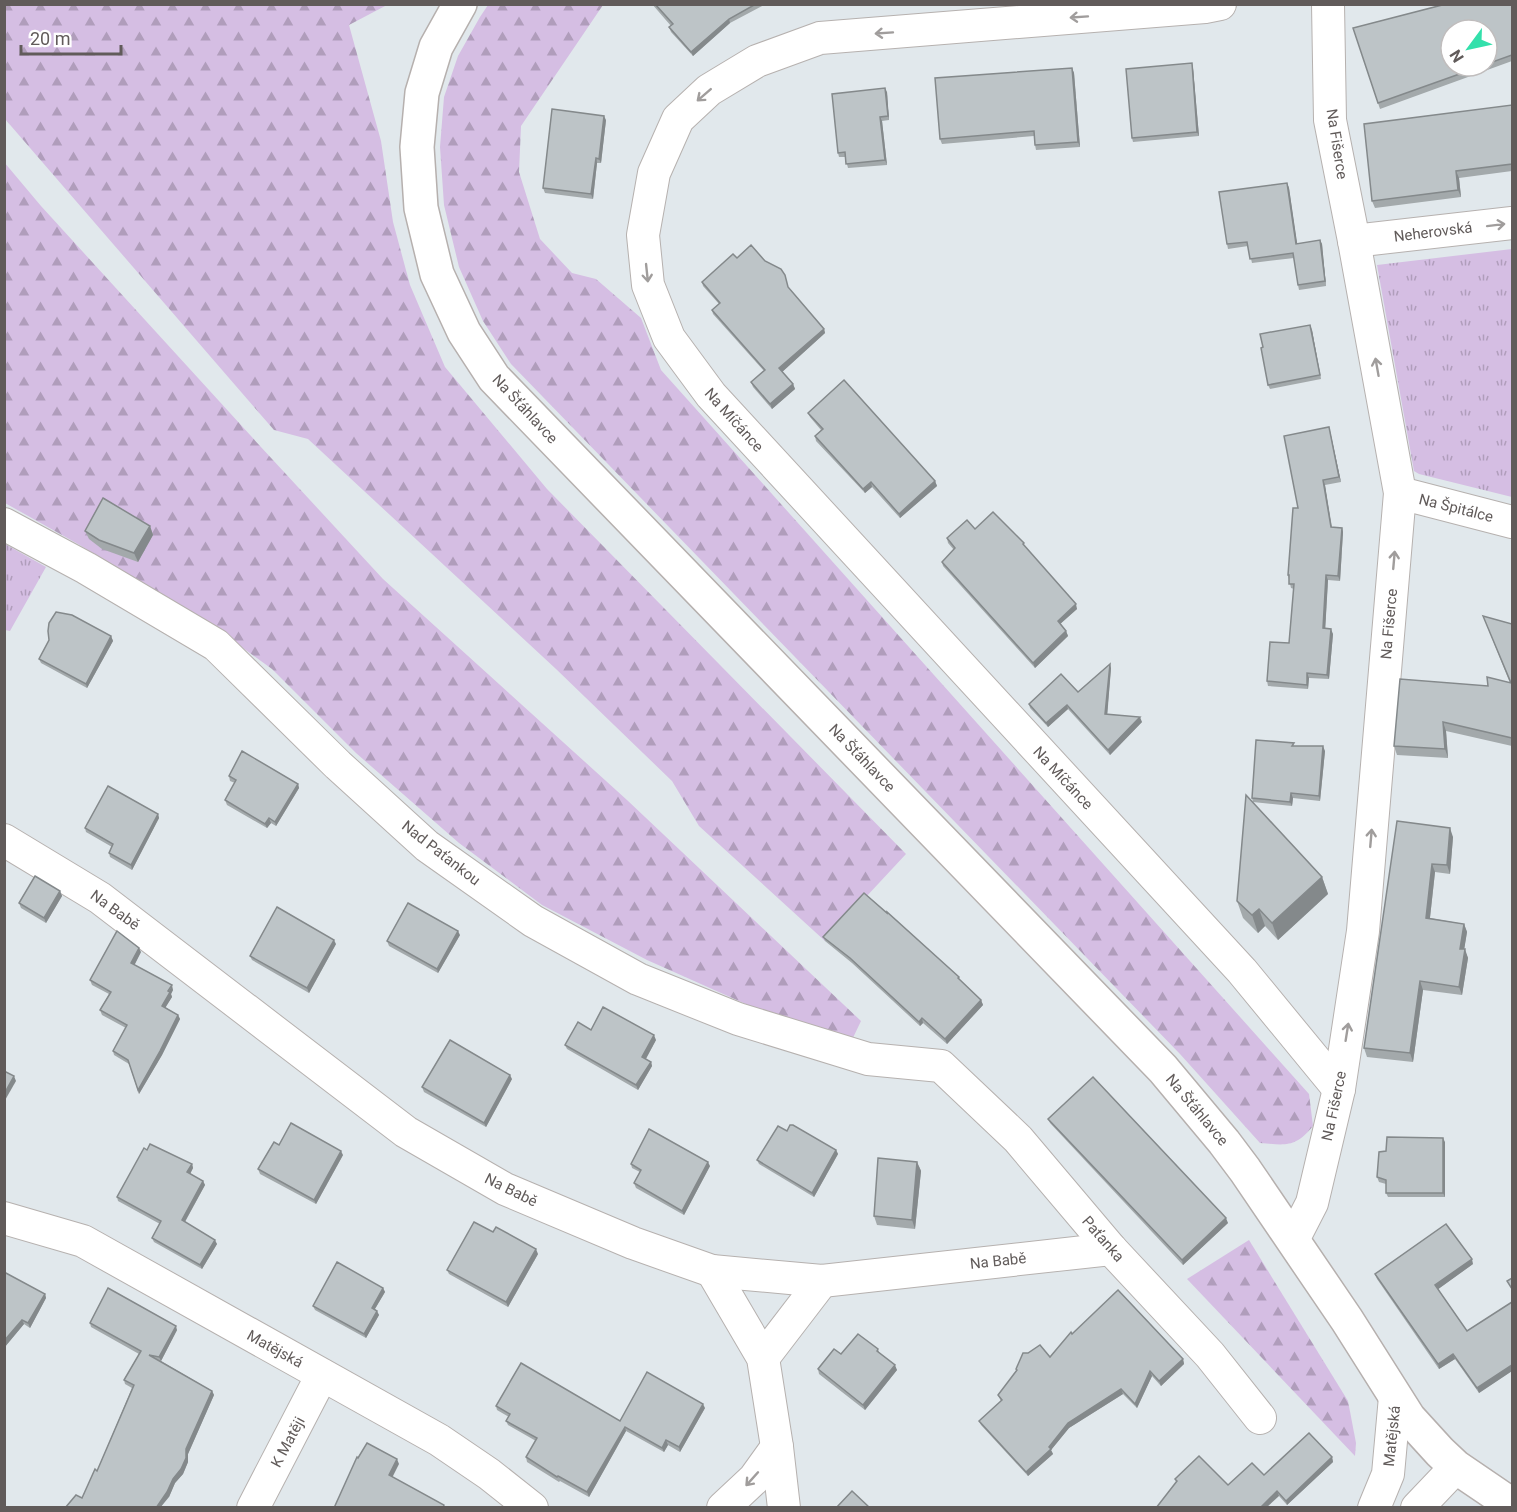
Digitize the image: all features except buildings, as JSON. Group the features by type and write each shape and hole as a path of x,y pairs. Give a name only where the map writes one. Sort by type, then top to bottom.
{"street":[{"name":"Na Šťáhlavce","path":"460,4 436,47 422,93 417,147 421,208 437,274 464,332 494,378 1163,1069 1224,1142 1347,1320 1409,1418 1456,1467 1512,1505"},
{"name":"Na Míčánce","path":"1220,4 820,38 757,61 709,90 678,118 654,173 643,235 648,285 669,339 711,395 1242,971 1339,1089"},
{"name":"Na Fišerce","path":"1293,1240 1312,1203 1339,1089 1363,931 1400,493 1330,120 1329,4"},
{"name":"Neherovská","path":"1354,242 1512,223"},
{"name":"Na Špitálce","path":"1400,493 1512,522"},
{"name":"Nad Paťankou","path":"4,524 86,568 216,645 338,765 427,846 533,921 638,979 738,1019 868,1059 941,1066"},
{"name":"Na Babě","path":"4,840 100,898 406,1131 505,1189 633,1243 712,1271 822,1281 1111,1249"},
{"name":"Paťanka","path":"941,1066 1018,1139 1111,1249 1210,1355 1260,1418"},
{"name":"Matějská","path":"4,1218 83,1241 439,1440 489,1474 532,1508"},
{"path":"712,1271 764,1358 784,1508"},
{"path":"764,1358 822,1281"},
{"name":"K Matěji","path":"253,1508 322,1376"},
{"name":"Matějská","path":"1374,1508 1388,1474 1395,1397"},
{"path":"723,1508 754,1479 777,1447"},
{"path":"1417,1508 1456,1467"}],"green space":[{"path":"4,5 387,5 349,25 381,141 393,222 410,285 445,367 547,489 906,854 825,941 699,826 672,781 556,669 308,439 274,430 5,119"},
{"path":"488,5 603,5 521,126 519,172 540,239 572,273 596,279 641,318 661,370 1309,1094 1313,1126 1301,1138 1290,1144 1260,1143 1180,1054 511,364 483,321 459,267 444,205 440,147 444,97 458,56"},
{"path":"4,162 41,206 383,579 627,800 861,1021 851,1042 748,1005 647,960 542,905 459,843 356,753 272,669 225,635 78,544 5,503"},
{"path":"1512,249 1512,497 1414,471 1377,265"},
{"path":"5,544 46,567 10,631 5,630"},
{"path":"1249,1240 1348,1401 1356,1443 1355,1456 1187,1279"}]}
